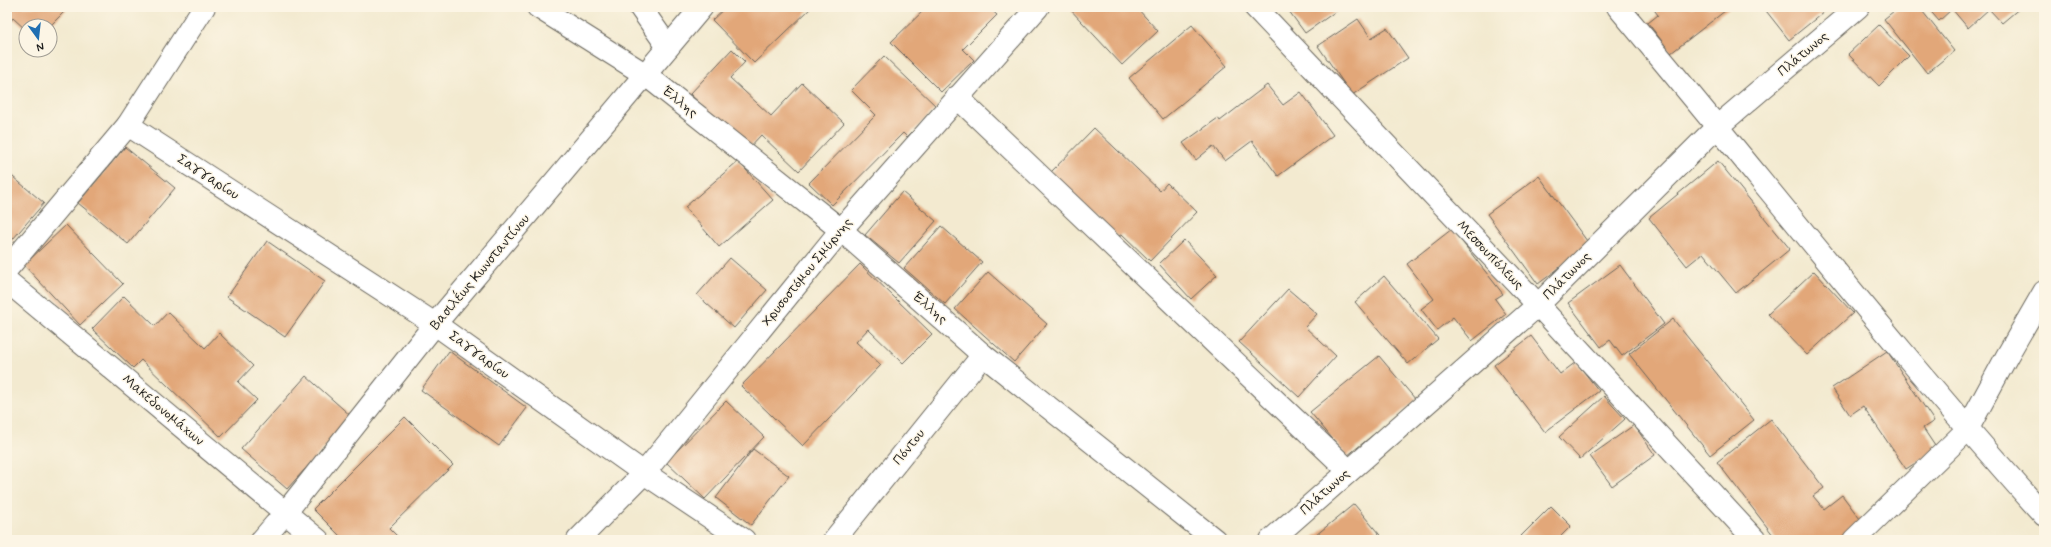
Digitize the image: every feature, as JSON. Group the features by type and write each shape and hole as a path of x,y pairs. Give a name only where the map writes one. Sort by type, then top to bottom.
{"street":[{"path":"7,269 128,125 204,7"},
{"name":"Έλλης","path":"538,7 646,75 841,230 983,355 1215,540"},
{"path":"640,7 668,47"},
{"name":"Βασιλέως Κωνσταντίνου","path":"262,540 286,512 435,324 702,7"},
{"name":"Χρυσοστόμου Σμύρνης","path":"578,540 644,473 841,230 1038,7"},
{"name":"Μεσσουπόλεως","path":"1255,7 1538,305 1755,540"},
{"path":"1618,7 1718,126 1967,430 2044,515"},
{"name":"Πλάτωνος","path":"1271,540 1538,305 1718,126 1858,7"},
{"path":"957,97 1349,471"},
{"name":"Σαγγαρίου","path":"128,125 435,324 644,473 744,540"},
{"name":"Μακεδονομάχων","path":"7,281 318,540"},
{"path":"1854,540 1967,430 2044,292"},
{"name":"Πόντου","path":"834,540 983,355"}],"building":[{"path":"7,7 69,7 58,18 18,18 18,23 13,18 10,22 7,19"},
{"path":"726,7 812,7 754,63 712,20"},
{"path":"927,7 988,7 997,15 963,49 974,60 941,92 891,42"},
{"path":"1068,7 1136,7 1158,31 1122,65"},
{"path":"1286,7 1342,7 1305,33"},
{"path":"1652,7 1730,7 1671,53 1648,23 1658,15"},
{"path":"1763,7 1830,7 1789,40"},
{"path":"1899,7 1919,7 1954,51 1927,73 1884,19"},
{"path":"1927,7 2021,7 2002,23 1989,9 1968,28 1952,9 1939,21"},
{"path":"1358,19 1371,38 1387,28 1408,58 1352,95 1318,46"},
{"path":"1192,25 1227,66 1163,119 1129,78"},
{"path":"1879,25 1909,56 1879,86 1848,54"},
{"path":"732,49 745,62 730,78 771,116 802,83 844,123 799,171 761,135 748,149 690,94"},
{"path":"884,56 937,107 907,137 903,133 832,205 809,183 876,115 851,90"},
{"path":"1267,85 1283,105 1301,92 1333,135 1278,176 1252,141 1225,161 1213,146 1196,160 1183,143 1218,118 1220,121"},
{"path":"1094,128 1160,191 1167,183 1197,212 1150,261 1122,234 1118,237 1051,172"},
{"path":"125,147 175,188 128,244 78,203"},
{"path":"738,161 773,200 719,247 685,207"},
{"path":"1718,161 1790,249 1736,293 1703,253 1687,266 1649,218"},
{"path":"7,172 44,203 7,246"},
{"path":"1539,176 1590,245 1538,284 1487,214"},
{"path":"902,192 936,221 899,263 865,235"},
{"path":"66,225 123,284 80,325 24,265"},
{"path":"941,226 982,262 945,304 904,268"},
{"path":"1452,229 1503,294 1495,299 1506,314 1472,341 1453,317 1437,330 1421,309 1434,299 1407,264"},
{"path":"1184,240 1217,275 1191,299 1159,264"},
{"path":"267,241 325,281 285,337 227,297"},
{"path":"730,258 767,290 734,328 697,295"},
{"path":"860,264 932,334 903,363 868,329 856,342 881,365 803,446 741,386"},
{"path":"1620,265 1664,324 1622,356 1610,340 1601,347 1568,303"},
{"path":"1814,271 1853,313 1807,355 1768,314"},
{"path":"988,272 1047,324 1014,362 955,309"},
{"path":"1384,276 1438,339 1408,364 1355,302"},
{"path":"1288,289 1317,314 1305,327 1336,356 1299,397 1239,342"},
{"path":"124,296 155,326 168,312 205,348 219,333 253,366 238,382 257,400 221,437 141,360 133,368 92,329"},
{"path":"1673,319 1754,420 1710,455 1629,354"},
{"path":"1531,336 1560,374 1576,362 1599,391 1545,432 1494,365"},
{"path":"449,351 527,408 499,446 421,390"},
{"path":"1887,351 1934,421 1923,428 1937,449 1906,469 1863,406 1850,415 1832,388"},
{"path":"1379,356 1416,400 1347,456 1310,412"},
{"path":"306,376 352,417 287,489 241,449"},
{"path":"1604,396 1625,419 1580,459 1559,437"},
{"path":"726,401 764,437 705,499 666,462"},
{"path":"405,417 453,465 389,528 398,537 395,540 344,540 313,509"},
{"path":"1771,419 1824,488 1813,496 1824,509 1842,495 1863,523 1841,540 1777,540 1717,462"},
{"path":"1634,425 1655,455 1612,486 1590,456"},
{"path":"753,449 789,476 751,525 716,498"},
{"path":"1354,504 1384,540 1310,540"},
{"path":"1551,506 1571,526 1557,540 1525,540 1521,536"}]}
